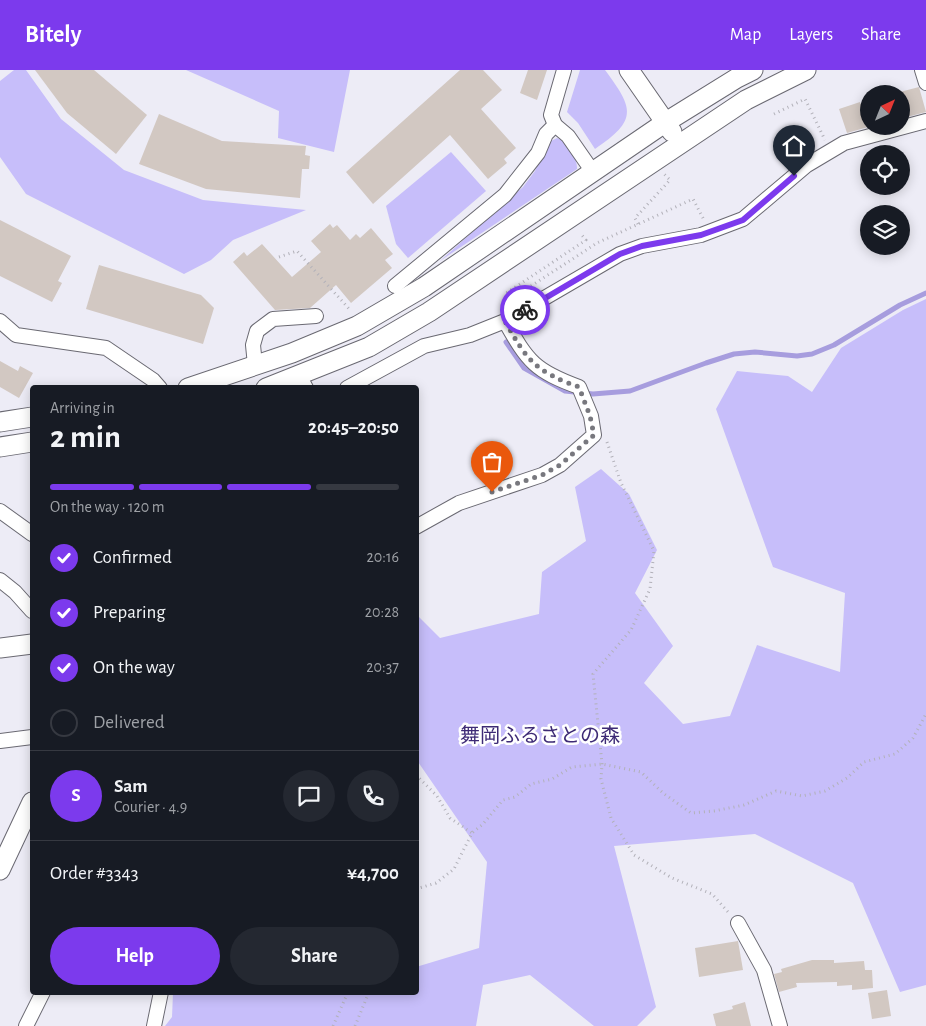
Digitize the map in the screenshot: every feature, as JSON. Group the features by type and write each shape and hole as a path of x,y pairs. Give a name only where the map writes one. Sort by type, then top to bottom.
{"street":[{"path":"564,70 551,115 555,125 568,136 593,172"},
{"path":"629,70 680,143"},
{"path":"197,385 292,353 357,326 424,287 666,122 753,70"},
{"path":"281,385 302,381 368,347 429,312 746,100 806,70"},
{"path":"922,70 926,83"},
{"path":"352,385 424,346 470,336 505,321 620,254 642,246 701,235 743,220 807,165 844,143 926,121"},
{"path":"395,286 505,195 538,153 546,134 555,125"},
{"path":"255,365 253,345 257,331 273,319 316,316"},
{"path":"0,321 16,335 106,348 153,380 157,385"},
{"path":"419,525 459,503 542,475 560,465 594,435 586,404 579,387 553,378 528,360 505,321"},
{"path":"0,422 30,417"},
{"path":"0,448 30,442"},
{"path":"0,511 30,533"},
{"path":"0,580 15,592 30,609"},
{"path":"0,648 30,644"},
{"path":"0,741 30,737"},
{"path":"0,870 30,806"},
{"path":"738,923 764,970 780,1026"},
{"path":"26,1026 42,995"},
{"path":"154,1026 160,995"}],"path":[{"path":"774,114 805,99 830,150"},
{"path":"638,224 634,218 670,180 664,173"},
{"path":"509,301 504,294 586,240 581,234"},
{"path":"279,257 297,251 352,312"},
{"path":"592,425 605,436 621,484 654,551 650,589 631,630 593,674 602,764 601,779 611,818 634,855 672,878 712,894 738,923"},
{"path":"419,888 436,883 454,870 472,833 483,824 503,800 515,797 531,784 552,779 572,766 602,764 641,772 663,793 691,813 714,811 744,805 776,791 802,796 825,791 847,778 864,762 895,754 913,738 926,714"},
{"path":"419,778 437,796 450,818 472,833"},
{"path":"334,1026 347,995"},
{"path":"355,1026 368,995"}],"green space":[{"path":"14,70 26,70 61,119 124,170 203,200 306,210 233,240 211,260 184,274 26,194 0,157 0,81"},
{"path":"186,70 350,70 334,152 278,138 279,111"},
{"path":"580,70 605,70 615,83 626,104 625,122 609,139 595,149 578,123 567,112"},
{"path":"557,138 571,151 576,160 577,169 440,261 523,187 535,171 547,143"},
{"path":"451,152 486,191 408,258 396,244 386,206"},
{"name":"舞岡ふるさとの森","path":"926,299 926,985 900,992 853,883 755,834 614,846 656,1007 637,1026 594,1026 530,975 483,985 476,1026 165,1026 172,1017 173,995 419,995 419,966 479,948 487,862 419,763 419,617 440,638 539,614 542,572 586,541 575,487 601,469 629,494 657,550 635,593 673,646 644,683 683,724 730,716 757,645 840,672 845,593 773,567 716,409 737,371 788,376 812,392 841,348 903,310"}],"building":[{"path":"35,70 94,70 147,115 116,154 67,113"},
{"path":"460,70 483,70 502,90 481,109 516,148 504,159 507,163 488,179 450,135 373,204 346,172"},
{"path":"528,70 547,70 537,100 520,93"},
{"path":"919,87 926,112 910,116 910,89"},
{"path":"860,102 860,129 847,133 839,109"},
{"path":"159,114 222,141 306,146 305,155 310,156 309,169 302,169 300,198 206,189 139,164"},
{"path":"0,220 71,256 58,281 62,283 52,302 0,276"},
{"path":"330,224 333,228 337,225 350,240 356,234 360,238 371,228 393,254 385,260 392,268 351,303 336,285 310,308 275,310 233,262 244,252 247,256 262,244 292,277 321,252 311,241"},
{"path":"99,265 201,295 214,308 203,344 86,309"},
{"path":"0,361 18,371 20,366 33,373 19,398 0,387"},
{"path":"738,941 743,970 699,977 695,948"},
{"path":"812,960 834,960 834,963 864,961 865,970 872,970 873,988 852,990 852,985 837,986 837,982 796,983 797,987 779,992 774,974 782,972 781,969"},
{"path":"887,990 891,1016 872,1019 868,993"},
{"path":"745,1002 751,1026 716,1026 713,1014 733,1009 732,1006"}],"waterway":[{"path":"506,342 524,368 565,391 593,394 630,391 734,354 755,352 797,356 812,354 834,345 900,305 926,293"}],"way so far":[{"path":"492,492 542,475 560,465 594,435 590,416 579,387 553,378 528,360 522,352 505,321 525,310"}],"route":[{"path":"525,310 620,254 642,246 701,235 743,220 794,176"}]}
